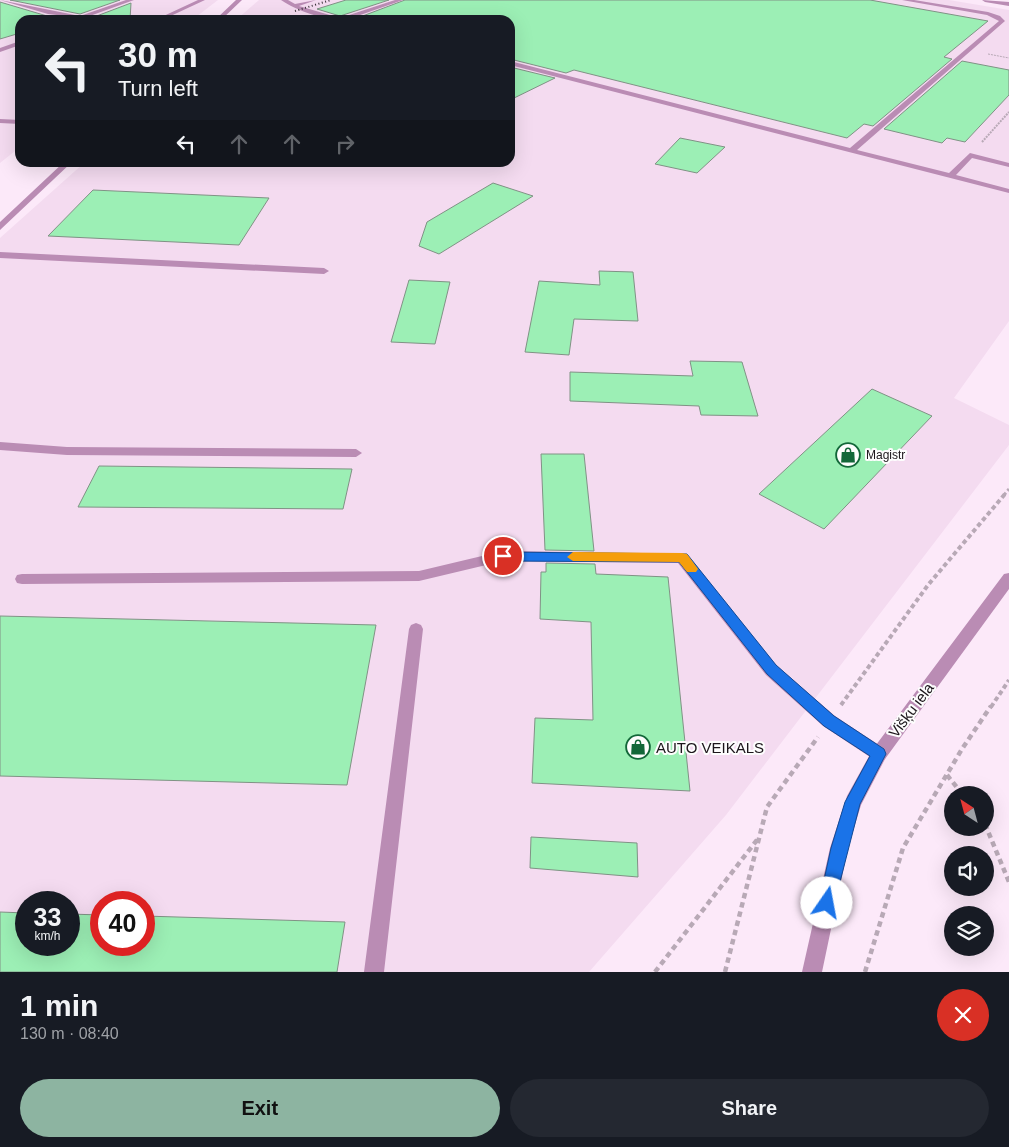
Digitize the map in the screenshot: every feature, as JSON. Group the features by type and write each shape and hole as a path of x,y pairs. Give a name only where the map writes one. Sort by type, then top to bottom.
{"street":[{"path":"2,0 68,15"},
{"path":"87,15 130,0"},
{"path":"169,15 202,0"},
{"path":"224,15 240,0"},
{"path":"284,0 294,6 325,15"},
{"path":"294,6 313,0"},
{"path":"356,15 400,0"},
{"path":"851,150 1002,21 998,17 988,14 905,0"},
{"path":"985,0 1009,4"},
{"path":"0,50 15,45"},
{"path":"515,64 1009,191"},
{"path":"0,121 15,122"},
{"path":"952,176 970,155 1009,165"},
{"path":"0,227 65,167"},
{"path":"0,255 324,271"},
{"path":"0,446 67,451 356,453"},
{"path":"22,579 419,576 503,556 682,558 772,670 829,721 879,754"},
{"name":"Višķu iela","path":"812,972 839,848 850,811 879,754 1009,578"},
{"path":"374,972 416,629"}],"path":[{"path":"970,155 1009,112"},
{"path":"866,972 873,941 902,848 1009,680"},
{"path":"947,775 956,786"},
{"path":"990,836 1009,882"},
{"path":"655,972 759,838"}],"shaded area":[{"path":"0,0 218,0 198,15 15,15 15,151 0,163"},
{"path":"259,0 949,0 1009,10 1009,321 954,398 1009,425 1009,445 726,815 589,972 0,972 0,238 80,167 515,167 515,15 242,15"}],"building":[{"path":"10,0 120,0 80,14"},
{"path":"346,0 389,0 343,15 317,9"},
{"path":"405,0 870,0 988,21 944,57 952,59 873,126 864,124 847,138 574,70 566,73 515,60 515,15 365,15"},
{"path":"0,2 44,15 15,15 15,34 0,39"},
{"path":"131,3 130,15 99,15"},
{"path":"962,61 1009,70 1009,95 965,142 947,138 942,143 884,129"},
{"path":"515,68 555,78 515,98"},
{"path":"680,138 725,147 697,173 655,164"},
{"path":"493,183 533,196 439,254 419,246 427,222"},
{"path":"93,190 269,198 239,245 48,236"},
{"path":"599,271 633,272 638,321 574,319 569,355 525,352 539,281 600,285"},
{"path":"409,280 450,282 435,344 391,342"},
{"path":"690,361 742,362 758,416 701,415 699,406 570,401 570,372 693,376"},
{"name":"Magistr","path":"872,389 932,416 824,529 759,494"},
{"path":"541,454 584,454 594,551 545,550"},
{"path":"99,466 352,469 343,509 78,507"},
{"path":"546,563 595,564 596,574 668,577 690,791 532,783 535,718 593,720 591,622 540,619 541,572 546,572"},
{"path":"0,616 376,625 347,785 0,776"},
{"path":"531,837 637,843 638,877 530,868"},
{"path":"0,912 15,913 15,956 80,956 80,914 90,915 90,956 155,956 155,916 345,922 337,972 0,972"}],"railway":[{"path":"295,11 331,0"}],"slow traffic":[{"path":"573,557 682,558 691,569"}],"place":[{"name":"Magistr","path":"848,455"},
{"name":"AUTO VEIKALS","path":"638,747"}],"route":[{"path":"503,556 682,558 772,670 829,721 879,754 853,802 839,848 827,903"}]}
